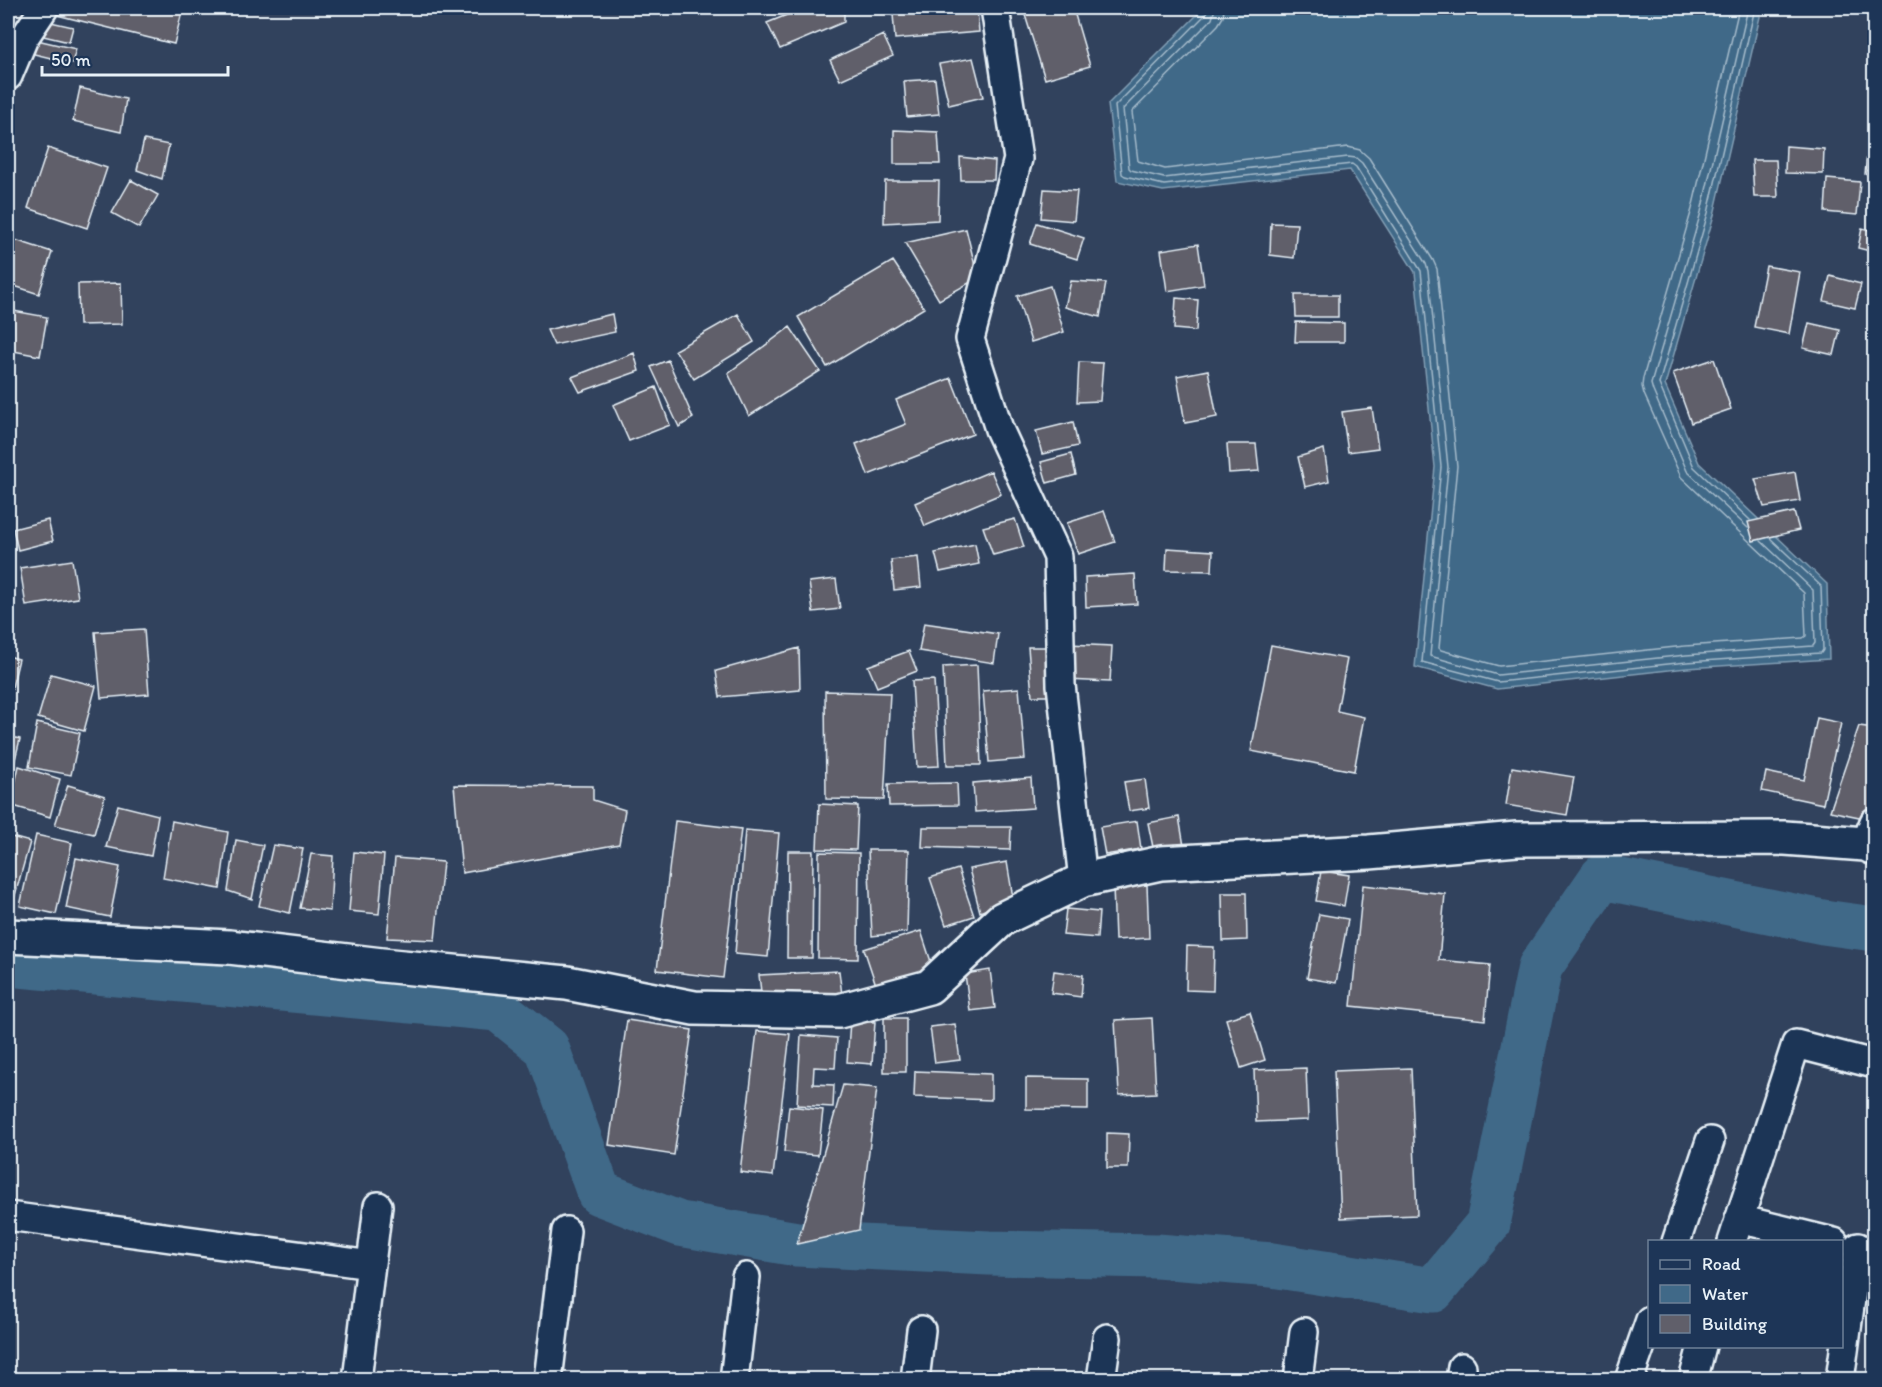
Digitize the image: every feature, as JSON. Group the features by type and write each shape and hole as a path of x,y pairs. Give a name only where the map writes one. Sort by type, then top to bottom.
{"street":[{"path":"8,76 24,38 44,8"},
{"path":"995,8 1018,159 970,339 999,429 1058,557 1061,685 1083,880"},
{"path":"8,936 229,947 567,983 694,1008 839,1011 929,987 1002,919 1083,880 1161,862 1369,852 1517,839 1871,838"},
{"path":"1808,1240 1735,1230 1796,1044 1875,1064"},
{"path":"1677,1240 1710,1141"},
{"path":"357,1380 378,1206"},
{"path":"8,1216 371,1265"},
{"path":"548,1380 566,1231"},
{"path":"1843,1346 1852,1246"},
{"path":"734,1380 746,1277"},
{"path":"1629,1380 1648,1326"},
{"path":"915,1380 921,1330"},
{"path":"1298,1380 1304,1332"},
{"path":"1101,1380 1107,1338"},
{"path":"1693,1380 1702,1348"},
{"path":"1840,1380 1843,1348"}],"water":[{"path":"1204,8 1762,8 1714,215 1665,385 1699,463 1827,584 1829,659 1687,668 1497,689 1415,667 1435,467 1415,272 1350,170 1163,191 1117,181 1108,104"}],"building":[{"path":"58,8 183,8 174,44 53,14"},
{"path":"804,8 844,8 844,22 780,49 767,23"},
{"path":"977,8 979,32 895,39 893,14"},
{"path":"1050,8 1073,8 1090,66 1045,79 1025,15"},
{"path":"42,20 73,27 69,42 39,35"},
{"path":"883,35 893,56 840,80 830,60"},
{"path":"37,40 76,49 72,63 34,54"},
{"path":"973,58 983,97 949,105 939,64"},
{"path":"935,79 939,114 907,117 904,81"},
{"path":"80,88 126,99 121,132 73,121"},
{"path":"894,130 938,132 940,164 894,164"},
{"path":"144,140 169,145 162,179 137,170"},
{"path":"1786,146 1824,149 1823,174 1785,173"},
{"path":"48,148 107,168 87,228 28,208"},
{"path":"1867,154 1874,155 1874,175 1865,174"},
{"path":"960,157 995,161 994,180 961,180"},
{"path":"1752,160 1776,160 1778,197 1754,197"},
{"path":"1827,179 1860,182 1857,215 1825,212"},
{"path":"131,180 158,195 139,228 112,213"},
{"path":"885,181 939,181 938,220 884,223"},
{"path":"1044,189 1077,191 1074,221 1041,218"},
{"path":"1037,223 1084,238 1077,259 1030,244"},
{"path":"1271,223 1297,224 1294,258 1270,255"},
{"path":"1862,228 1874,231 1874,252 1858,248"},
{"path":"966,229 978,278 939,300 905,243"},
{"path":"9,238 52,252 39,294 8,284"},
{"path":"1198,244 1204,285 1167,291 1161,250"},
{"path":"893,261 924,308 827,367 798,317"},
{"path":"1766,266 1800,272 1789,334 1754,327"},
{"path":"1830,276 1861,284 1855,308 1824,301"},
{"path":"1071,281 1106,283 1100,317 1065,307"},
{"path":"121,283 122,324 79,325 78,284"},
{"path":"1050,286 1064,332 1031,342 1017,296"},
{"path":"1295,295 1338,295 1338,317 1296,317"},
{"path":"1176,298 1198,300 1196,331 1174,329"},
{"path":"8,310 47,317 40,356 8,350"},
{"path":"612,314 615,332 554,345 547,330"},
{"path":"738,314 754,342 694,379 675,350"},
{"path":"1296,322 1344,323 1344,342 1295,342"},
{"path":"1809,323 1840,330 1834,355 1803,348"},
{"path":"790,327 820,371 749,416 728,373"},
{"path":"634,353 639,371 580,392 572,377"},
{"path":"1714,359 1731,409 1691,423 1673,373"},
{"path":"668,360 693,418 679,427 651,367"},
{"path":"1079,362 1103,363 1100,401 1077,402"},
{"path":"1208,370 1217,417 1185,423 1177,376"},
{"path":"951,378 973,434 868,475 856,444 906,424 896,400"},
{"path":"656,387 670,425 629,441 613,405"},
{"path":"1372,408 1378,448 1348,452 1342,412"},
{"path":"1073,422 1078,446 1042,454 1036,431"},
{"path":"1227,444 1256,444 1259,471 1229,473"},
{"path":"1324,449 1329,481 1305,487 1298,457"},
{"path":"1071,454 1076,475 1047,483 1041,462"},
{"path":"991,471 1001,494 925,526 915,503"},
{"path":"1795,472 1800,501 1764,507 1755,479"},
{"path":"1104,511 1115,542 1078,554 1067,523"},
{"path":"1794,512 1799,530 1753,541 1748,522"},
{"path":"1015,519 1024,547 993,555 983,527"},
{"path":"48,520 53,541 18,550 13,529"},
{"path":"975,544 979,564 940,572 935,553"},
{"path":"1167,548 1213,551 1212,571 1166,570"},
{"path":"918,557 921,587 894,590 891,560"},
{"path":"72,560 78,598 26,606 20,568"},
{"path":"1135,574 1137,604 1086,607 1085,577"},
{"path":"836,579 840,609 813,612 809,582"},
{"path":"924,623 998,634 994,663 919,651"},
{"path":"144,629 149,694 101,698 95,632"},
{"path":"1068,644 1112,646 1110,682 1067,680"},
{"path":"1271,645 1347,659 1337,711 1364,717 1354,771 1251,751"},
{"path":"1028,647 1053,647 1057,696 1032,696"},
{"path":"799,648 800,690 720,697 716,671"},
{"path":"909,651 917,671 877,687 868,666"},
{"path":"8,656 19,659 11,692 8,691"},
{"path":"977,665 981,765 947,765 943,667"},
{"path":"51,674 96,686 84,731 38,718"},
{"path":"934,680 939,766 917,767 912,681"},
{"path":"1019,688 1025,759 989,762 983,691"},
{"path":"825,691 890,693 884,800 826,799"},
{"path":"1817,718 1841,723 1823,804 1762,791 1766,772 1804,780"},
{"path":"37,723 80,733 71,775 29,767"},
{"path":"1859,726 1874,728 1874,799 1869,819 1830,811"},
{"path":"8,736 20,739 13,768 8,766"},
{"path":"19,766 60,779 50,817 10,805"},
{"path":"1512,767 1574,777 1567,815 1506,805"},
{"path":"1031,778 1033,808 975,812 973,783"},
{"path":"1145,779 1149,808 1129,811 1124,782"},
{"path":"957,783 958,805 889,806 888,784"},
{"path":"68,785 105,796 94,834 55,825"},
{"path":"454,785 593,786 593,800 625,810 619,844 462,873"},
{"path":"819,804 858,806 856,850 817,849"},
{"path":"118,805 158,815 151,856 106,847"},
{"path":"1179,817 1184,846 1154,852 1148,823"},
{"path":"172,821 228,832 220,889 163,878"},
{"path":"675,821 741,829 723,978 657,970"},
{"path":"1137,821 1141,849 1105,855 1100,827"},
{"path":"923,827 1011,827 1010,850 922,847"},
{"path":"745,830 779,833 768,957 735,954"},
{"path":"36,835 72,843 56,914 20,906"},
{"path":"8,836 30,842 8,920"},
{"path":"236,840 263,845 252,899 228,891"},
{"path":"273,845 303,849 290,913 259,906"},
{"path":"868,850 909,850 907,932 872,936"},
{"path":"788,851 813,851 812,958 787,958"},
{"path":"354,852 384,855 379,914 349,911"},
{"path":"819,852 859,853 858,959 818,958"},
{"path":"311,854 333,856 330,911 300,908"},
{"path":"76,858 120,867 110,917 66,908"},
{"path":"395,858 443,862 435,940 387,938"},
{"path":"1007,862 1013,898 980,912 969,869"},
{"path":"958,869 974,916 946,925 930,878"},
{"path":"1321,871 1349,875 1344,906 1316,901"},
{"path":"1147,885 1149,938 1115,940 1113,886"},
{"path":"1363,885 1445,894 1439,960 1490,965 1485,1020 1351,1006"},
{"path":"1222,893 1246,893 1247,940 1223,941"},
{"path":"1066,909 1099,912 1097,938 1063,935"},
{"path":"1319,914 1348,919 1336,983 1307,978"},
{"path":"921,931 934,971 877,988 864,949"},
{"path":"1187,946 1214,947 1213,991 1186,990"},
{"path":"990,970 995,1008 970,1011 965,974"},
{"path":"839,971 842,995 762,1000 759,975"},
{"path":"1054,971 1083,975 1081,997 1051,993"},
{"path":"1250,1012 1265,1060 1241,1068 1226,1019"},
{"path":"884,1018 906,1018 906,1072 884,1072"},
{"path":"1152,1018 1156,1093 1119,1095 1115,1020"},
{"path":"627,1020 692,1030 674,1155 609,1145"},
{"path":"850,1021 875,1022 872,1064 847,1062"},
{"path":"955,1024 960,1060 935,1063 930,1027"},
{"path":"757,1031 790,1034 773,1176 740,1172"},
{"path":"801,1035 837,1038 835,1068 814,1067 813,1084 834,1085 833,1107 797,1105"},
{"path":"1306,1068 1308,1120 1256,1122 1254,1070"},
{"path":"1411,1068 1417,1215 1341,1218 1334,1071"},
{"path":"915,1071 991,1074 991,1100 914,1097"},
{"path":"1026,1078 1088,1079 1088,1110 1026,1109"},
{"path":"843,1085 877,1088 859,1230 797,1244"},
{"path":"789,1106 823,1110 818,1155 784,1152"},
{"path":"1107,1133 1129,1134 1128,1168 1107,1168"}],"waterway":[{"path":"8,964 498,1009 547,1048 599,1193 680,1224 797,1244 989,1253 1157,1256 1272,1265 1433,1290 1488,1224 1540,967 1602,877 1823,922 1874,929"}]}
